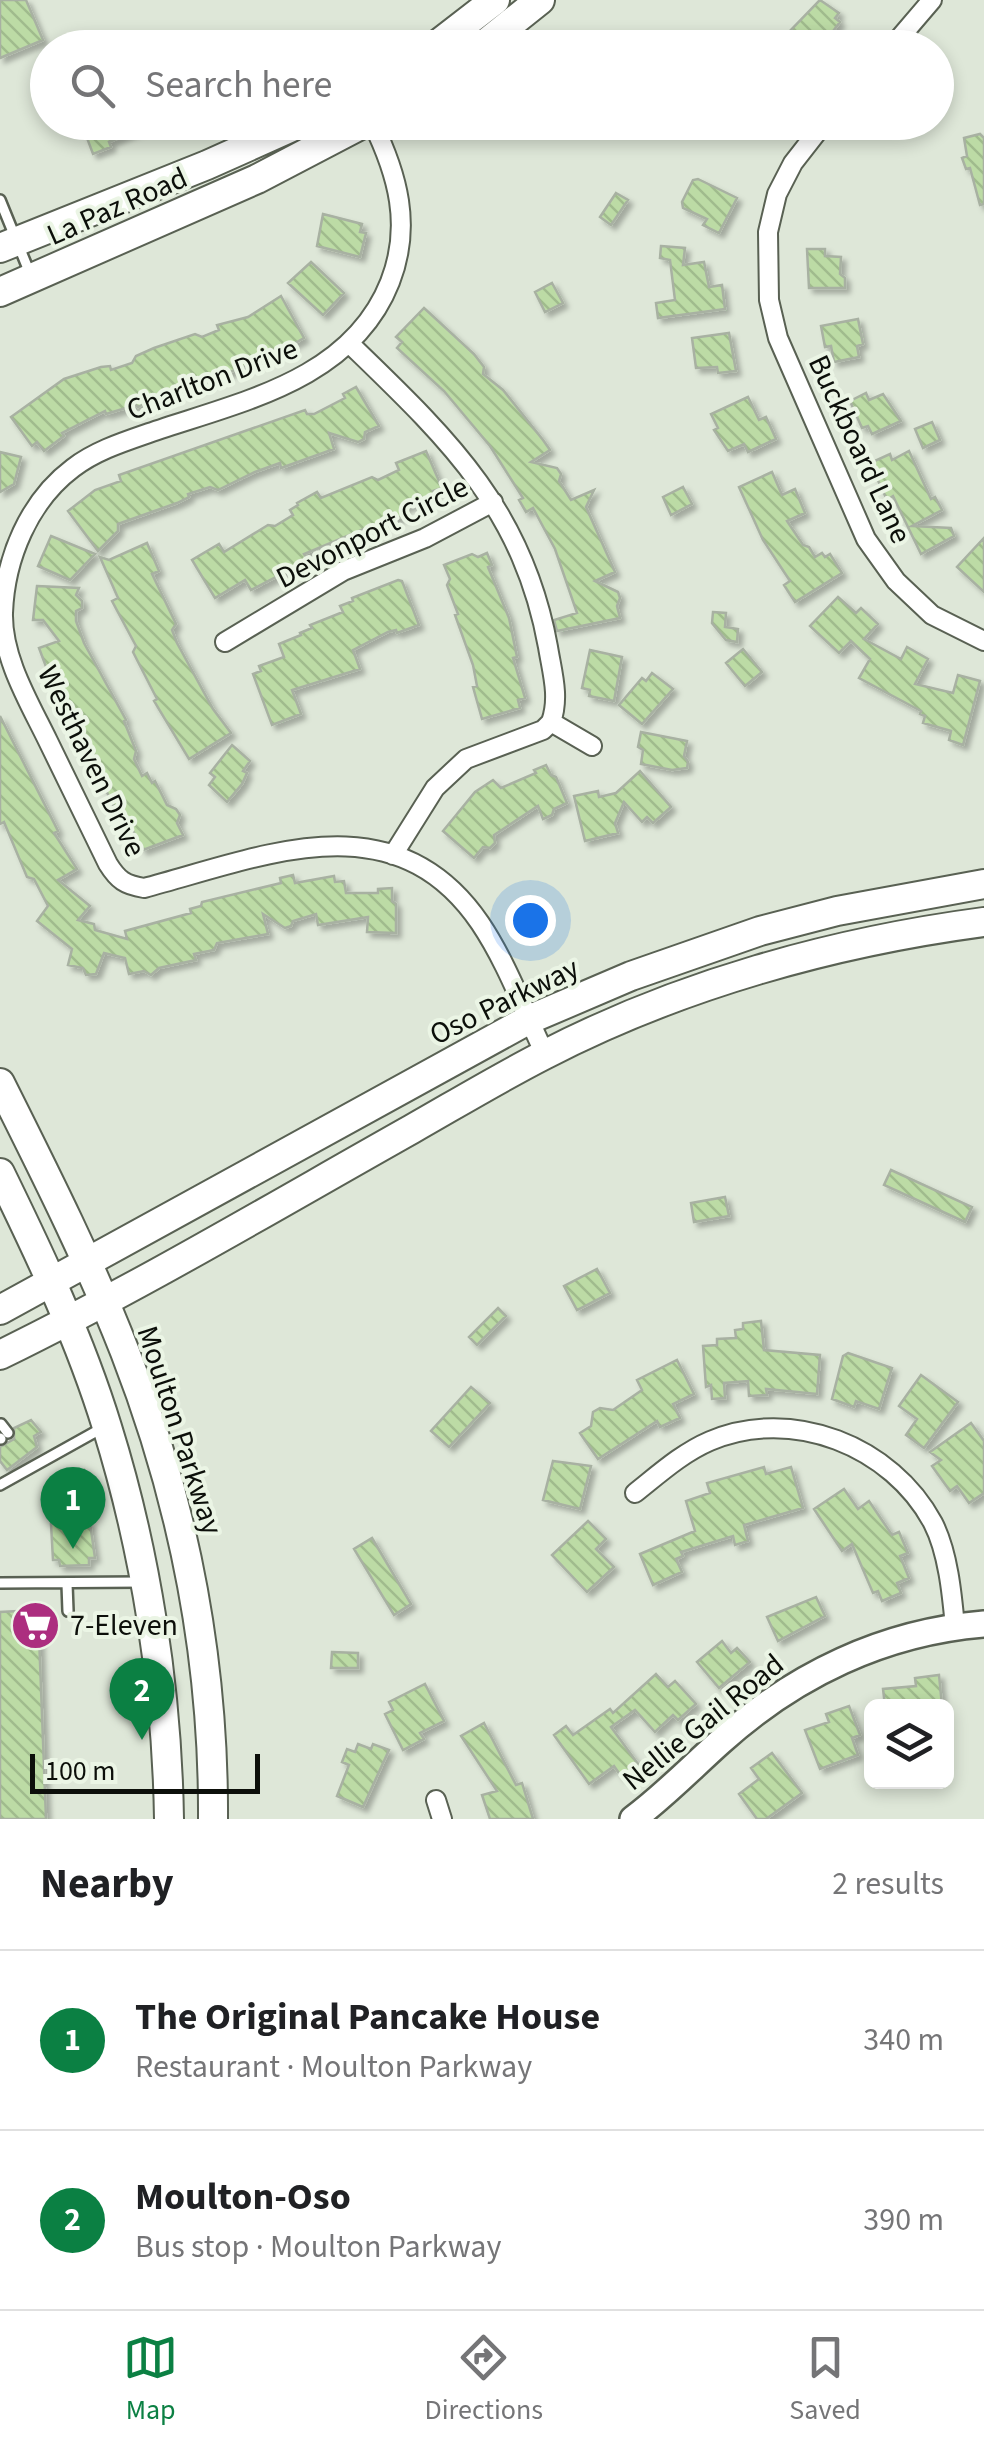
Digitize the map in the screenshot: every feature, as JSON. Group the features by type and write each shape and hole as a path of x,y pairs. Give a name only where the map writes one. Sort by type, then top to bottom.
{"main road":[{"path":"457,30 495,0"},
{"path":"502,30 540,0"},
{"name":"La Paz Road","path":"9,245 264,140"},
{"name":"La Paz Road","path":"0,292 257,179 334,140"},
{"name":"Oso Parkway","path":"0,1310 528,1020 632,976 760,931 836,910 984,884"},
{"path":"0,1355 104,1303 544,1054 623,1020 786,961 864,942 984,922"},
{"name":"Moulton Parkway","path":"0,1084 86,1263 142,1397 184,1542 195,1596 210,1711 213,1819"},
{"path":"0,1173 68,1322 107,1426 128,1502 165,1724 169,1819"}],"street":[{"path":"906,30 932,0"},
{"name":"Charlton Drive","path":"8,546 53,485 75,466 114,446 286,386 318,369 350,344 384,298 401,238 396,174 378,140"},
{"name":"Buckboard Lane","path":"811,140 777,194 768,232 770,300 778,338 866,539 896,582 932,615 984,641"},
{"path":"350,344 441,432 493,502 523,561 543,619 555,690 552,722 543,730 466,758 435,788 393,855"},
{"name":"Devonport Circle","path":"225,642 343,571 425,538 493,502"},
{"name":"Westhaven Drive","path":"8,546 3,616 10,656 118,879 128,886 144,888 321,844 358,845 393,855 430,873 452,889 470,910 491,943 544,1054"},
{"path":"552,722 592,746"},
{"path":"635,1493 676,1460 710,1441 743,1431 778,1428 812,1432 847,1443 903,1481 934,1526 945,1563 955,1626"},
{"name":"Nellie Gail Road","path":"633,1819 755,1712 822,1670 882,1645 955,1626 984,1624"},
{"path":"436,1800 442,1819"}],"lane":[{"path":"0,200 9,245 32,279"},
{"path":"0,1485 21,1467 107,1426"},
{"path":"0,1583 144,1582"},
{"path":"67,1584 68,1611"}],"building":[{"path":"0,0 26,0 39,30 30,30 30,45 0,58"},
{"path":"820,0 839,13 835,18 840,22 834,30 791,30"},
{"path":"980,134 984,138 984,204 980,205 970,168 966,169 962,158 967,156 964,138"},
{"path":"88,140 114,140 109,142 111,147 93,154"},
{"path":"693,180 737,198 719,233 703,225 707,219 683,208"},
{"path":"616,193 628,200 611,225 600,217"},
{"path":"323,214 362,224 360,232 366,233 360,257 317,246"},
{"path":"661,246 685,248 683,265 704,262 709,287 722,285 725,309 658,318 656,303 675,300 670,260 660,258"},
{"path":"807,249 825,249 825,256 841,257 840,274 845,278 845,288 809,288"},
{"path":"311,262 344,293 323,315 288,283"},
{"path":"552,283 563,303 545,312 535,292"},
{"path":"281,296 304,338 283,350 281,346 262,359 213,379 210,376 162,393 138,407 106,414 105,411 62,433 64,436 44,451 37,442 32,446 11,417 64,379 101,367 110,366 111,370 132,363 136,356 154,348 195,334 202,337 219,330 217,325 248,317"},
{"path":"424,308 474,354 484,367 483,374 503,390 550,450 531,462 557,468 561,474 559,481 571,500 594,490 586,507 615,572 595,581 618,592 620,618 557,631 554,620 577,613 555,549 533,508 526,512 519,500 523,498 490,446 444,391 397,348 402,342 396,337"},
{"path":"858,319 863,344 857,346 859,357 834,362 831,346 825,347 821,326"},
{"path":"729,333 736,371 718,373 717,367 696,368 692,338"},
{"path":"356,387 379,426 365,432 364,439 358,442 329,433 334,449 281,468 280,463 218,490 210,487 188,494 177,503 118,524 118,531 98,551 68,511 95,490 121,481 119,475 305,410 314,414 345,398 343,394"},
{"path":"866,393 869,400 883,394 901,421 872,434 868,426 862,428 850,401"},
{"path":"748,397 759,420 766,417 776,439 748,452 744,444 728,451 714,430 718,428 711,414"},
{"path":"932,422 940,440 923,448 915,429"},
{"path":"426,451 442,488 433,491 435,495 401,509 404,515 392,521 390,518 304,554 308,560 251,590 245,580 215,598 192,560 219,544 224,552 268,525 275,526 293,515 290,510 297,503 317,492 321,498 372,477 378,480 399,470 396,463"},
{"path":"909,451 931,499 935,497 942,510 912,526 951,528 954,536 921,554 893,496 887,500 870,463 890,454 892,460"},
{"path":"0,452 21,457 14,484 0,492"},
{"path":"772,472 782,495 795,489 805,513 787,521 803,545 815,557 830,554 842,573 795,602 784,585 790,581 763,540 739,487"},
{"path":"683,487 692,504 671,515 663,497"},
{"path":"51,536 95,554 70,580 38,566"},
{"path":"984,538 984,592 957,567"},
{"path":"147,543 159,571 152,574 176,624 172,630 177,643 213,709 231,733 189,759 154,701 157,699 133,652 136,646 112,601 118,598 100,557 109,560"},
{"path":"487,553 492,565 488,567 509,618 517,657 513,658 525,698 518,700 520,708 482,719 473,687 477,686 473,665 455,615 458,614 444,565 472,554 478,557"},
{"path":"402,581 419,625 388,632 353,650 360,669 292,690 301,714 272,725 253,674 261,671 259,666 284,657 279,644 301,635 312,628 310,625 343,612 340,606 353,601 352,598"},
{"path":"37,586 79,588 76,595 82,608 76,611 76,621 84,643 126,720 136,751 134,759 142,776 147,773 167,805 176,809 183,835 143,850 123,812 118,815 103,784 98,786 92,759 39,648 59,641 43,620 33,620"},
{"path":"838,597 856,613 861,608 878,624 864,639 901,659 907,647 928,659 915,684 953,693 958,675 980,681 963,745 949,740 951,731 923,723 925,716 921,711 859,678 870,659 851,641 839,653 810,626"},
{"path":"713,612 726,613 725,627 738,629 737,642 726,640 712,623"},
{"path":"743,649 762,672 745,686 726,663"},
{"path":"590,650 622,657 614,701 589,696 590,690 582,688"},
{"path":"652,673 673,689 642,724 619,705 642,678 646,681"},
{"path":"0,716 58,831 54,833 77,869 58,880 90,906 78,920 94,924 95,930 127,939 125,931 191,913 190,909 202,902 281,883 280,878 293,875 295,883 334,876 335,882 344,881 346,893 378,893 378,889 392,888 396,933 367,932 368,917 318,925 316,914 293,921 285,928 263,914 268,934 217,943 214,950 194,954 196,960 159,968 151,975 144,971 129,974 125,958 104,953 96,974 86,975 83,968 68,965 72,949 37,921 48,906 34,879 27,877 4,822 0,824"},
{"path":"641,732 687,741 687,768 672,770 641,764"},
{"path":"232,745 250,761 243,771 247,773 242,784 227,802 209,785 215,777 210,773"},
{"path":"546,765 567,803 554,809 552,815 543,819 538,806 494,835 495,843 490,848 483,847 474,858 443,831 475,792 493,780 501,788"},
{"path":"640,771 671,807 653,823 647,817 642,822 624,802 615,823 618,833 585,841 574,796 598,791 599,797 616,793"},
{"path":"891,1170 972,1207 965,1222 884,1185"},
{"path":"725,1197 729,1216 694,1222 691,1203"},
{"path":"597,1269 610,1293 577,1310 564,1286"},
{"path":"498,1308 506,1316 477,1345 469,1337"},
{"path":"761,1321 764,1350 820,1355 817,1394 766,1389 767,1395 749,1396 748,1381 724,1383 725,1398 712,1399 711,1385 706,1387 703,1346 717,1345 717,1339 736,1338 735,1330 743,1329 743,1323"},
{"path":"848,1353 892,1368 879,1409 856,1401 854,1407 832,1399 843,1356"},
{"path":"677,1360 694,1394 673,1404 680,1418 660,1427 657,1421 598,1459 580,1433 591,1426 593,1412 600,1408 613,1410 642,1390 637,1380"},
{"path":"921,1375 958,1402 924,1448 906,1435 917,1419 899,1406"},
{"path":"471,1387 490,1403 449,1447 431,1431"},
{"path":"31,1420 41,1432 34,1436 37,1447 7,1470 0,1461 0,1447 14,1439 14,1428"},
{"path":"971,1423 984,1441 984,1493 969,1503 957,1486 950,1491 932,1466 941,1460 930,1452"},
{"path":"553,1461 591,1466 580,1509 543,1500"},
{"path":"764,1467 766,1474 791,1467 803,1508 744,1525 748,1541 735,1545 733,1536 681,1552 683,1556 676,1559 682,1572 653,1585 640,1554 695,1531 686,1501 710,1493 707,1483"},
{"path":"84,1470 95,1489 79,1498 68,1478"},
{"path":"844,1489 858,1509 869,1501 892,1535 899,1532 908,1553 900,1556 909,1578 897,1583 901,1593 882,1601 878,1591 873,1593 852,1544 842,1551 814,1509"},
{"path":"82,1516 83,1523 90,1523 95,1558 89,1558 89,1565 60,1566 59,1560 53,1560 51,1524 59,1523 59,1517"},
{"path":"588,1521 606,1539 596,1549 614,1567 587,1592 552,1555"},
{"path":"372,1538 411,1604 394,1615 354,1549"},
{"path":"816,1597 825,1616 778,1641 767,1617"},
{"path":"38,1610 46,1819 0,1819 0,1612"},
{"path":"722,1641 731,1653 737,1648 750,1662 719,1688 697,1662"},
{"path":"332,1652 358,1653 358,1668 331,1668"},
{"path":"656,1674 668,1687 675,1681 696,1704 678,1720 673,1715 655,1732 635,1710 611,1727 638,1764 621,1776 614,1766 589,1784 554,1735 566,1726 573,1735 610,1709 613,1713"},
{"path":"939,1675 941,1699 884,1699 883,1689 916,1686 915,1678"},
{"path":"425,1684 444,1721 420,1733 424,1739 403,1750 385,1714 393,1710 389,1702"},
{"path":"849,1706 860,1735 852,1738 858,1755 820,1769 805,1730 829,1722 826,1714"},
{"path":"484,1723 516,1785 522,1783 533,1819 490,1819 482,1795 497,1791 461,1736"},
{"path":"358,1744 389,1750 363,1807 337,1796 349,1765 342,1762 347,1749 355,1752"},
{"path":"772,1753 802,1793 766,1819 757,1819 739,1794 759,1779 751,1768"}],"place":[{"name":"The Original Pancake House","path":"73,1549"},
{"name":"7-Eleven","path":"35,1625"},
{"name":"Moulton-Oso","path":"142,1740"}]}
